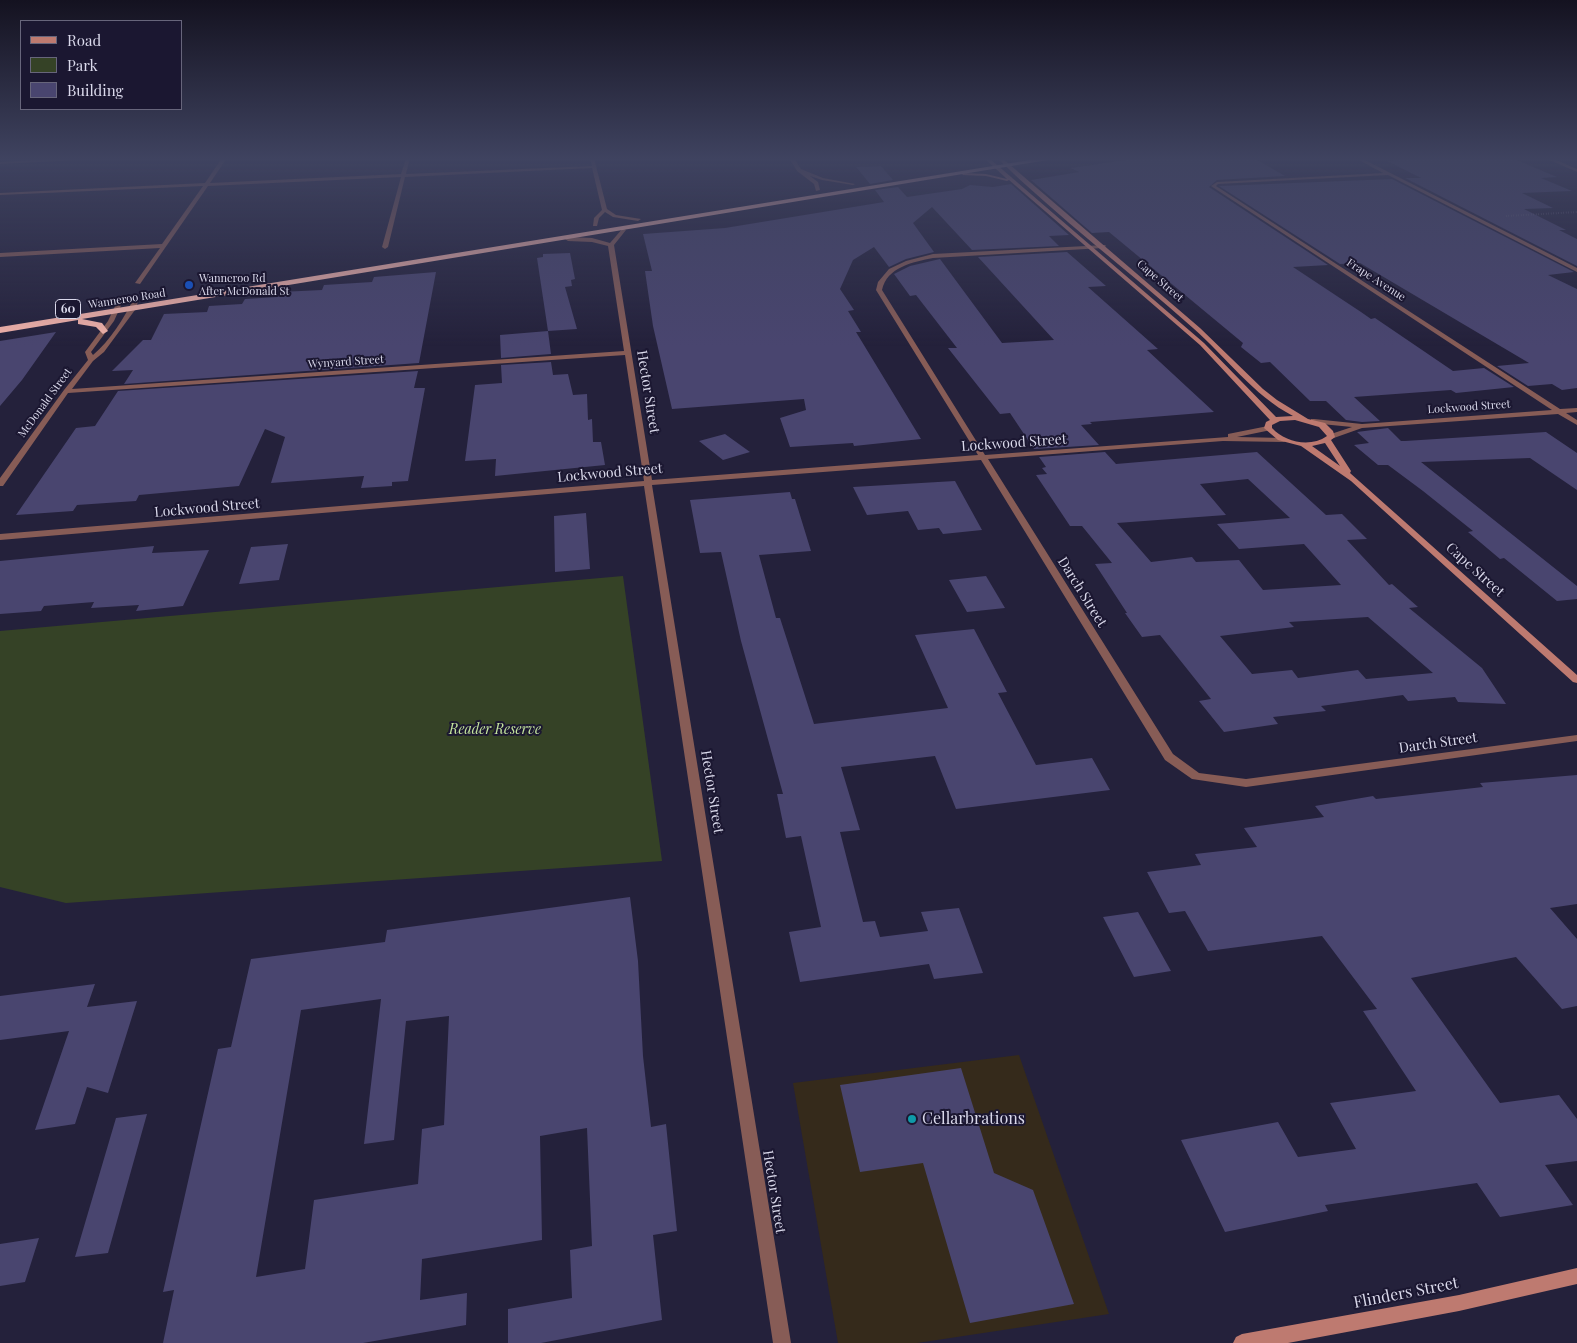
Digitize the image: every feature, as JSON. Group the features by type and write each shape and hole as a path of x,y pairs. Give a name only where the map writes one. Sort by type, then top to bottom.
{"highway":[{"name":"Wanneroo Road","path":"0,320 626,221"},
{"name":"Wanneroo Road","path":"0,330 680,221"},
{"path":"66,320 99,325 103,331"}],"street":[{"path":"138,282 182,221"},
{"path":"385,247 392,221"},
{"path":"595,225 596,221"},
{"name":"Cape Street","path":"1059,221 1202,344 1274,420"},
{"name":"Cape Street","path":"1073,221 1202,333 1271,400 1286,411 1304,419"},
{"name":"Frape Avenue","path":"1266,221 1577,423"},
{"path":"1478,221 1577,270"},
{"path":"568,238 592,240 611,245 623,230"},
{"name":"Hector Street","path":"611,245 782,1343"},
{"path":"0,255 164,246"},
{"name":"Darch Street","path":"1103,246 933,256 894,269 884,276 880,282 879,290 1169,757 1196,776 1246,783 1577,738"},
{"name":"McDonald Street","path":"0,484 66,391 91,360 102,352 132,310 136,299"},
{"name":"McDonald Street","path":"91,360 88,352 116,312 120,301"},
{"name":"Wynyard Street","path":"66,391 627,353"},
{"name":"Lockwood Street","path":"1314,421 1362,426 1577,410"},
{"path":"1314,421 1285,417 1274,420 1269,424 1268,428 1284,440 1303,444 1329,438"},
{"name":"Cape Street","path":"1314,421 1327,429 1329,438 1354,479"},
{"name":"Lockwood Street","path":"1329,438 1362,426"},
{"name":"Lockwood Street","path":"1223,439 1268,428"},
{"name":"Lockwood Street","path":"0,537 648,483 1223,439 1284,440"},
{"name":"Cape Street","path":"1303,444 1354,479 1577,680"},
{"name":"Flinders Street","path":"1242,1343 1458,1303 1577,1276"}],"shaded area":[{"path":"1019,1055 1109,1314 917,1343 838,1343 793,1083"}],"green space":[{"name":"Reader Reserve","path":"623,576 662,861 66,903 0,887 0,631"}],"building":[{"path":"770,221 916,221 913,223 934,252 906,259 889,267 874,247 853,260 840,289 854,310 848,311 861,332 856,332 921,439 854,446 853,443 790,447 780,418 806,410 804,399 672,409 653,326 645,271 652,271 643,234 725,228"},
{"path":"945,221 1053,221 1069,235 1049,236 1059,246 972,250"},
{"path":"1078,221 1260,221 1328,265 1293,267 1371,319 1375,318 1453,371 1484,368 1514,387 1456,393 1451,390 1354,397 1380,421 1362,422 1346,420 1326,401 1310,401 1270,362 1261,363 1241,347 1243,343 1109,232 1092,233"},
{"path":"1273,221 1474,221 1574,272 1548,275 1577,289 1577,388 1562,390 1552,384 1528,386 1497,366 1529,363 1360,263 1340,264"},
{"path":"1488,221 1547,221 1566,230 1559,230 1577,239 1577,266"},
{"path":"1067,252 1106,286 1088,287 1158,349 1147,350 1214,412 1090,422 1092,424 1081,425 1099,445 1034,449 1010,413 1000,414 948,348 957,348 916,295 910,296 894,274 910,266 940,259 1002,343 1054,340 978,257"},
{"path":"570,253 575,279 571,280 572,286 565,287 577,329 548,331 537,258 543,257 543,254"},
{"path":"436,272 419,363 124,384 133,370 112,371 143,340 151,340 164,314 207,312 209,306 242,304 245,299 278,297 280,292 322,290 324,285 372,282 374,277"},
{"path":"548,331 551,354 501,358 500,335"},
{"path":"56,332 22,380 0,406 0,341"},
{"path":"551,362 553,375 568,374 573,395 587,394 588,420 592,419 593,442 601,442 605,465 495,476 496,459 465,461 475,385 502,383 501,365"},
{"path":"418,371 414,388 425,388 408,481 392,482 392,486 361,488 364,476 271,483 285,437 265,429 239,486 139,495 136,501 77,505 73,511 16,515 76,428 95,426 118,391"},
{"path":"1388,428 1401,441 1546,432 1577,453 1577,490 1530,458 1421,462 1577,586 1577,599 1557,601 1504,558 1500,559 1468,532 1473,531 1423,491 1388,465 1378,465 1354,445 1369,443 1357,432"},
{"path":"725,434 750,452 723,460 699,441"},
{"path":"1105,452 1116,464 1257,452 1326,515 1342,514 1367,539 1347,540 1389,585 1392,584 1418,607 1409,608 1482,668 1506,704 1458,702 1455,697 1408,701 1403,695 1321,706 1326,711 1273,717 1278,724 1224,732 1199,701 1211,699 1160,635 1142,637 1125,613 1127,613 1095,564 1112,563 1082,526 1070,526 1036,475 1047,474 1042,468 1046,467 1039,457","holes":["1248,479 1290,518 1217,524 1239,549 1304,544 1341,585 1263,590 1239,560 1196,562 1192,557 1151,562 1117,523 1226,515 1200,484","1368,617 1433,673 1366,679 1358,670 1298,678 1292,670 1252,674 1220,636 1294,627 1289,622"]},
{"path":"955,481 982,530 943,534 939,528 918,530 908,511 867,515 853,487"},
{"path":"790,492 792,499 795,499 811,551 759,555 776,618 780,618 814,724 948,708 915,635 974,629 1007,692 998,693 1036,765 1092,758 1110,790 956,809 935,756 841,767 860,830 840,832 863,922 875,921 880,937 928,931 921,912 959,908 983,973 934,979 929,964 800,982 789,932 821,927 801,836 786,838 777,794 783,794 741,641 721,552 700,553 690,500"},
{"path":"586,513 590,569 555,572 554,516"},
{"path":"288,544 279,580 239,584 251,547"},
{"path":"154,546 152,553 209,550 183,606 136,611 139,605 91,608 94,602 44,606 41,611 0,614 0,561"},
{"path":"986,576 1005,608 967,612 949,580"},
{"path":"1577,775 1577,904 1550,908 1577,939 1577,1006 1562,1009 1516,957 1411,978 1500,1103 1559,1095 1577,1119 1577,1161 1545,1165 1573,1205 1500,1217 1477,1183 1325,1205 1328,1211 1225,1232 1181,1140 1278,1122 1298,1157 1356,1149 1330,1103 1416,1091 1363,1011 1377,1009 1322,936 1208,951 1185,911 1169,913 1147,872 1201,865 1195,854 1257,847 1244,828 1324,817 1315,806 1373,796 1376,799 1483,787 1480,783"},
{"path":"630,897 638,961 643,1056 651,1127 666,1124 677,1231 653,1235 662,1320 541,1343 508,1343 508,1309 572,1298 570,1250 592,1246 587,1128 540,1136 542,1240 422,1259 420,1300 467,1293 466,1325 363,1343 163,1343 174,1290 163,1292 218,1049 231,1047 251,959 385,942 387,930","holes":["381,999 364,1144 394,1140 406,1021 449,1016 444,1125 422,1129 418,1184 314,1200 305,1269 256,1277 301,1010"]},
{"path":"1138,912 1171,971 1134,977 1103,917"},
{"path":"95,984 87,1007 137,1001 108,1093 87,1087 75,1124 35,1130 69,1031 0,1040 0,996"},
{"path":"961,1068 994,1173 1033,1190 1074,1304 970,1323 923,1163 860,1172 840,1085"},
{"path":"147,1114 108,1253 75,1257 116,1118"},
{"path":"39,1238 25,1282 0,1286 0,1244"}],"place":[{"name":"Wanneroo Rd After McDonald St","path":"189,285"},
{"name":"Cellarbrations","path":"912,1119"}]}
